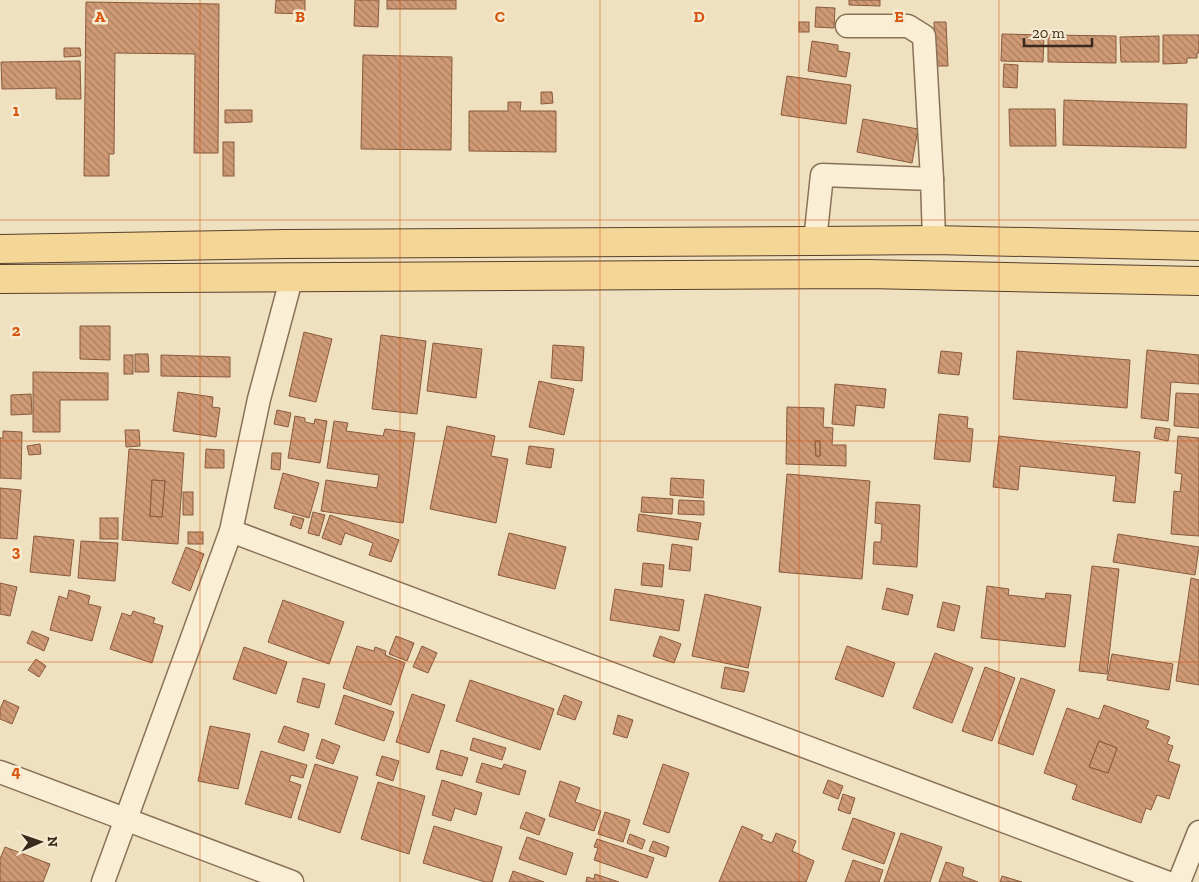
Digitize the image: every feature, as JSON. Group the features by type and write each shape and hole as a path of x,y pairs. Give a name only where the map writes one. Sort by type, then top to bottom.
{"main road":[{"path":"0,249 285,244 816,240 934,240 1199,246"},
{"path":"0,279 867,274 1199,281"}],"street":[{"path":"848,26 908,26 924,36 934,240"},
{"path":"816,240 822,174 932,179"},
{"path":"103,882 231,530 260,399 292,276"},
{"path":"231,530 1166,882"},
{"path":"0,772 292,882"},
{"path":"1179,882 1199,832"}],"building":[{"path":"276,0 305,0 305,14 275,13"},
{"path":"355,0 379,0 378,27 354,26"},
{"path":"387,0 456,0 456,9 387,9"},
{"path":"849,0 880,0 880,6 849,5"},
{"path":"86,2 219,4 218,153 194,153 195,54 115,53 114,154 109,154 109,176 84,176"},
{"path":"816,7 835,8 834,28 815,27"},
{"path":"799,22 809,22 809,32 799,32"},
{"path":"934,22 946,22 948,66 935,66"},
{"path":"1002,34 1044,35 1043,62 1001,61"},
{"path":"1048,35 1116,36 1116,63 1048,62"},
{"path":"1163,35 1199,35 1199,53 1197,53 1197,58 1187,58 1187,63 1163,64"},
{"path":"1159,36 1159,62 1121,62 1120,37"},
{"path":"812,41 838,45 838,51 850,53 846,77 808,71"},
{"path":"64,48 80,48 81,56 64,57"},
{"path":"363,55 452,57 451,150 361,149"},
{"path":"80,61 81,99 56,99 56,88 2,89 1,62"},
{"path":"1004,64 1018,65 1017,88 1003,87"},
{"path":"787,76 851,85 846,124 781,115"},
{"path":"541,92 552,92 553,103 541,104"},
{"path":"1064,100 1187,104 1186,148 1063,145"},
{"path":"508,102 521,102 520,111 556,111 556,152 469,151 469,111 508,111"},
{"path":"1009,109 1055,109 1056,146 1010,146"},
{"path":"225,110 252,110 252,122 225,123"},
{"path":"863,119 918,129 912,163 857,152"},
{"path":"223,142 234,142 234,176 223,176"},
{"path":"80,326 110,326 110,360 80,359"},
{"path":"304,332 332,339 316,402 289,396"},
{"path":"381,335 426,341 417,414 372,409"},
{"path":"433,343 482,349 476,398 427,391"},
{"path":"553,345 584,347 582,381 551,378"},
{"path":"1147,350 1199,355 1199,384 1171,382 1168,421 1141,418"},
{"path":"941,351 962,353 959,375 938,373"},
{"path":"1017,351 1130,360 1127,408 1013,399"},
{"path":"135,354 148,354 149,372 135,372"},
{"path":"124,355 133,355 133,374 124,374"},
{"path":"161,355 230,357 230,377 161,376"},
{"path":"33,372 108,373 108,400 60,400 60,432 33,432"},
{"path":"539,381 574,389 564,435 529,427"},
{"path":"835,384 886,389 884,408 856,405 854,426 832,424"},
{"path":"178,392 213,397 212,407 220,408 216,437 173,431"},
{"path":"1176,393 1199,394 1199,428 1174,426"},
{"path":"31,394 32,414 11,415 11,395"},
{"path":"787,407 824,408 823,427 833,428 832,445 846,445 846,466 786,464","holes":["815,441 820,441 820,456 816,456"]},
{"path":"277,410 291,413 288,427 274,424"},
{"path":"939,414 968,417 967,428 973,429 970,462 934,459"},
{"path":"295,416 305,418 305,422 314,424 315,419 327,421 320,463 288,458"},
{"path":"334,421 348,423 346,431 383,436 385,429 415,433 403,523 321,511 326,480 377,488 379,475 327,468"},
{"path":"447,426 495,436 491,456 508,459 496,523 430,509"},
{"path":"1156,427 1170,429 1168,441 1154,438"},
{"path":"125,430 139,430 140,446 126,447"},
{"path":"3,431 22,432 21,479 0,478 0,438 3,438"},
{"path":"999,436 1140,452 1135,503 1113,501 1116,476 1020,466 1018,490 993,487"},
{"path":"1178,436 1199,438 1199,536 1171,534 1174,491 1180,492 1182,474 1175,473"},
{"path":"815,441 820,441 820,456 816,456"},
{"path":"40,444 41,454 29,455 27,446"},
{"path":"529,446 554,449 551,468 526,464"},
{"path":"129,449 184,453 178,544 122,540","holes":["152,480 165,481 162,517 150,516"]},
{"path":"206,449 224,450 224,468 205,468"},
{"path":"272,453 281,453 280,470 271,469"},
{"path":"283,473 319,483 309,518 274,508"},
{"path":"787,474 870,481 862,579 779,572"},
{"path":"671,478 704,480 703,498 670,495"},
{"path":"152,480 165,481 162,517 150,516"},
{"path":"0,488 21,490 17,539 0,538"},
{"path":"183,492 193,492 193,515 183,515"},
{"path":"642,497 673,499 672,514 641,512"},
{"path":"679,500 704,501 704,515 678,514"},
{"path":"876,502 920,505 917,567 873,564 874,542 881,542 882,524 875,523"},
{"path":"313,512 325,515 319,536 308,533"},
{"path":"639,514 701,523 698,540 637,531"},
{"path":"330,515 399,540 391,562 369,555 373,543 345,533 341,545 322,538"},
{"path":"293,516 304,519 301,529 290,525"},
{"path":"100,518 118,518 118,539 100,539"},
{"path":"188,532 203,532 203,544 188,544"},
{"path":"509,533 566,547 555,589 498,575"},
{"path":"1118,534 1199,547 1195,575 1113,562"},
{"path":"34,536 74,540 70,576 30,572"},
{"path":"81,541 118,543 115,581 78,578"},
{"path":"672,544 692,547 690,571 669,569"},
{"path":"186,547 204,554 190,591 172,583"},
{"path":"643,563 664,565 662,587 641,585"},
{"path":"1092,566 1119,569 1107,674 1079,671"},
{"path":"1191,578 1199,580 1199,685 1176,681"},
{"path":"0,583 17,587 10,616 0,614"},
{"path":"987,586 1009,589 1008,595 1045,599 1046,593 1071,595 1065,647 981,638"},
{"path":"887,588 913,595 908,615 882,609"},
{"path":"615,589 684,600 679,631 610,620"},
{"path":"69,590 90,596 88,604 101,607 92,641 50,630 59,596 67,599"},
{"path":"705,594 761,607 748,668 692,656"},
{"path":"283,600 344,622 329,664 268,642"},
{"path":"943,602 960,606 954,631 937,627"},
{"path":"133,611 155,618 153,623 163,626 152,663 110,649 122,613 131,616"},
{"path":"32,631 49,638 44,651 27,643"},
{"path":"396,636 414,643 407,661 389,654"},
{"path":"660,636 681,644 674,663 653,656"},
{"path":"357,646 374,651 375,647 386,651 385,655 405,663 391,705 343,688"},
{"path":"422,646 437,653 428,673 413,667"},
{"path":"847,646 895,663 883,697 835,679"},
{"path":"244,647 287,662 276,694 233,679"},
{"path":"935,653 973,668 952,723 913,708"},
{"path":"1112,654 1173,664 1169,690 1107,680"},
{"path":"36,659 46,666 39,677 28,670"},
{"path":"725,667 749,672 744,692 721,688"},
{"path":"985,667 1015,678 992,741 962,731"},
{"path":"303,678 325,684 319,708 297,702"},
{"path":"1021,678 1055,690 1033,755 998,743"},
{"path":"470,680 554,709 540,750 456,721"},
{"path":"412,694 445,705 429,753 396,742"},
{"path":"344,695 394,712 384,741 335,724"},
{"path":"564,695 582,702 575,720 557,714"},
{"path":"4,700 19,707 12,724 0,719 0,709"},
{"path":"1104,705 1149,721 1146,728 1170,737 1167,744 1173,746 1168,761 1180,765 1169,799 1157,795 1151,810 1146,808 1141,823 1072,799 1077,785 1044,773 1067,708 1099,719","holes":["1099,741 1117,748 1108,773 1089,767"]},
{"path":"618,715 633,720 627,738 613,734"},
{"path":"210,726 250,734 238,789 198,781"},
{"path":"284,726 309,734 304,751 278,742"},
{"path":"473,738 506,748 502,760 470,750"},
{"path":"322,739 340,746 333,764 316,758"},
{"path":"1099,741 1117,748 1108,773 1089,767"},
{"path":"441,750 468,758 462,776 436,769"},
{"path":"261,751 307,765 303,778 291,775 289,781 301,785 291,818 245,804"},
{"path":"382,756 399,761 393,781 376,775"},
{"path":"482,763 502,769 504,764 526,771 519,795 476,782"},
{"path":"315,764 358,777 340,833 298,819"},
{"path":"663,764 689,773 669,833 643,824"},
{"path":"442,780 482,793 476,815 455,808 451,821 432,815"},
{"path":"828,780 843,786 838,799 823,793"},
{"path":"560,781 580,788 575,802 601,811 594,831 549,816"},
{"path":"378,782 425,796 409,854 361,839"},
{"path":"843,794 855,798 850,814 838,810"},
{"path":"526,812 545,819 539,835 520,828"},
{"path":"605,812 630,820 623,842 598,834"},
{"path":"853,818 895,833 884,864 842,849"},
{"path":"434,826 502,847 492,882 485,882 423,863"},
{"path":"742,826 763,835 761,839 772,843 776,833 796,841 792,851 814,861 806,882 719,882"},
{"path":"901,833 942,847 930,882 884,882"},
{"path":"630,834 645,840 642,849 627,843"},
{"path":"527,837 573,853 566,875 519,859"},
{"path":"597,839 654,858 647,878 594,860 598,848 594,847"},
{"path":"653,841 669,847 666,857 649,851"},
{"path":"5,847 50,864 43,882 0,882 0,859"},
{"path":"853,860 883,870 879,882 845,882"},
{"path":"946,862 964,868 962,876 978,882 939,882"},
{"path":"513,871 544,882 509,882"},
{"path":"595,874 619,882 586,882 587,877 594,879"},
{"path":"1002,876 1022,882 1000,882"}]}
